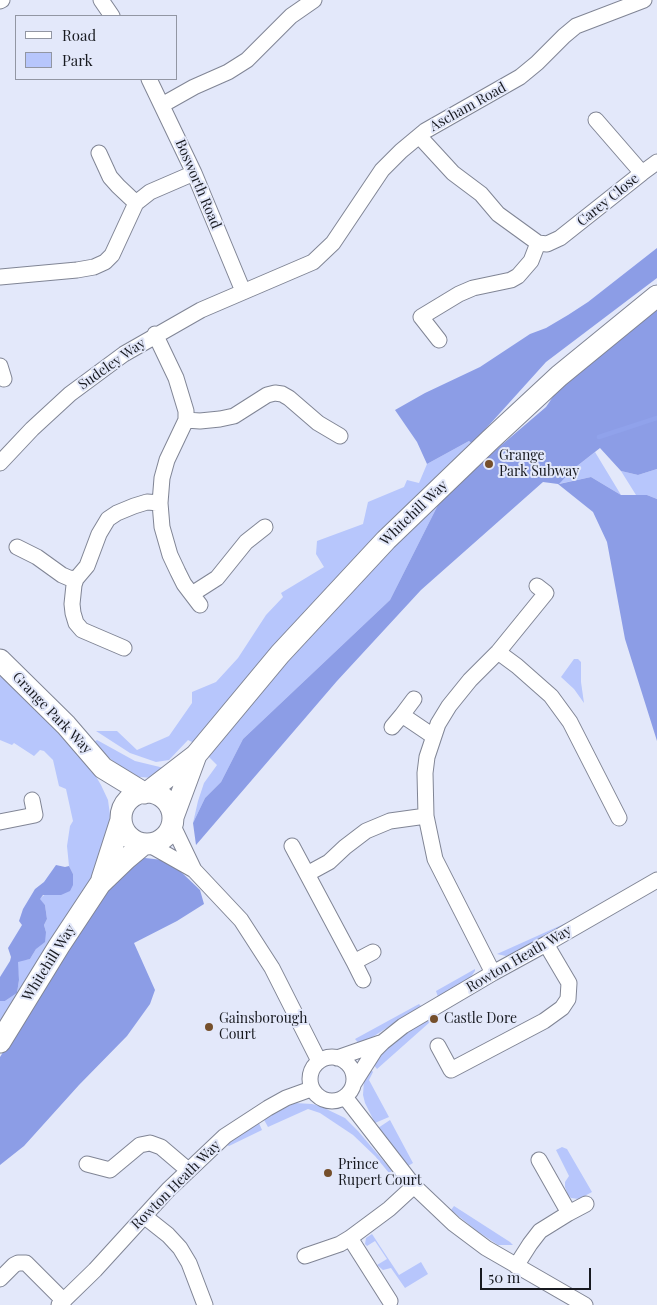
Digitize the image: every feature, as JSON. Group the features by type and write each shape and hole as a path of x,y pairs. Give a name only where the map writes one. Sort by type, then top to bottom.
{"main road":[{"name":"Whitehill Way","path":"146,792 196,755 280,654 386,540 559,376 657,296"},
{"name":"Grange Park Way","path":"0,660 66,725 103,768 146,792"},
{"name":"Whitehill Way","path":"173,820 196,755"},
{"name":"Grange Park Way","path":"103,768 121,818"},
{"path":"146,792 160,796 166,801 171,808 173,820 169,832 164,838 157,842 146,844 130,838 125,832 121,818 123,808 130,799 146,792"},
{"name":"Whitehill Way","path":"100,884 121,818"},
{"name":"Whitehill Way","path":"0,1042 100,884 126,858 146,844"}],"street":[{"path":"101,0 111,15"},
{"path":"162,105 194,87 228,72 247,60 291,16 314,0"},
{"name":"Ascham Road","path":"243,290 306,267 321,255 333,243 382,170 418,136 438,122 496,92 520,77 576,26 644,0"},
{"name":"Bosworth Road","path":"150,80 194,173 243,290"},
{"name":"Carey Close","path":"538,243 547,244 560,238 642,173 596,120"},
{"path":"418,136 453,173 481,194 498,214 538,243 531,261 518,276 511,280 473,288 416,313 439,340"},
{"path":"99,153 110,177 136,202"},
{"path":"642,173 657,162"},
{"path":"0,277 76,270 94,267 105,262 112,255 136,202 150,192 194,173"},
{"name":"Sudeley Way","path":"0,463 32,429 70,394 118,358 155,334 243,290"},
{"path":"155,334 169,361 184,399 186,420 167,460 162,478 160,503 162,527 170,555 184,584 196,600 217,578 246,542 266,527"},
{"path":"186,420 200,421 234,416 267,395 275,393 289,398 318,423 340,436"},
{"path":"124,648 82,630 76,623 72,604 76,579 86,566 99,534 108,519 117,513 147,502 160,503"},
{"path":"16,547 37,557 62,575 76,579"},
{"path":"493,973 435,859 426,816 425,773 433,736 438,724 449,706 470,680 498,652 546,593 537,586"},
{"path":"498,652 551,696 570,722 619,818"},
{"path":"392,727 414,699"},
{"path":"402,715 433,736"},
{"path":"0,822 36,822 32,800"},
{"path":"307,874 330,862 345,847 366,831 390,821 426,816"},
{"path":"173,820 194,870"},
{"path":"146,844 194,870 230,908 253,937 275,973 319,1061"},
{"path":"292,846 363,980"},
{"name":"Rowton Heath Way","path":"354,1083 366,1062 383,1042 403,1026 657,880"},
{"path":"438,1046 451,1070 544,1021 562,1008 568,999 569,983 546,944"},
{"path":"354,962 373,952"},
{"name":"Rowton Heath Way","path":"337,1058 383,1042"},
{"path":"330,1057 337,1058 349,1066 354,1076 354,1083 345,1097 334,1101 327,1101 318,1097 311,1088 309,1082 310,1072 319,1061 330,1057"},
{"name":"Rowton Heath Way","path":"61,1303 95,1270 188,1170 225,1136 245,1121 279,1101 311,1088"},
{"path":"345,1097 414,1186 434,1207 465,1233 516,1266 585,1305"},
{"path":"87,1164 112,1176 140,1145 150,1143 161,1147 188,1170"},
{"path":"539,1160 569,1213"},
{"path":"305,1256 340,1244 350,1238 381,1216 414,1186"},
{"path":"516,1266 540,1231 586,1204"},
{"path":"144,1216 168,1235 180,1248 189,1263 205,1305"},
{"path":"350,1238 390,1301"},
{"path":"0,1279 14,1265 26,1263 61,1303"}],"green space":[{"path":"469,441 472,444 194,743 188,740 169,760 156,762 130,753 96,731 117,731 137,750 169,736 192,703 192,692 216,682 238,658 266,615 283,597 281,593 324,567 316,554 317,541 363,524 368,502 404,487 407,480 419,483 427,464"},
{"path":"595,452 621,495 591,477 558,484"},
{"path":"657,469 657,499 647,495 636,495 621,471 638,475"},
{"path":"443,495 390,600 243,739 221,782 205,798 193,823 204,783 217,765 207,755 293,650"},
{"path":"574,659 578,659 581,662 584,703 574,689 561,677"},
{"path":"0,673 56,727 91,768 108,800 110,815 101,863 0,1029 0,1001 5,1001 17,993 19,980 17,961 30,959 46,932 44,925 47,919 45,905 39,899 73,874 69,866 67,846 70,826 73,821 66,789 59,786 53,760 44,751 40,750 34,756 14,743 12,745 0,740"},
{"path":"97,740 135,761 164,768 155,778 139,777 119,766 107,756 94,742"},
{"path":"566,923 514,953 506,956 497,954"},
{"path":"475,969 470,978 438,997 436,991"},
{"path":"419,1004 421,1006 360,1045 355,1039"},
{"path":"428,1019 430,1022 377,1069 373,1064 392,1043"},
{"path":"369,1067 373,1072 369,1080 389,1117 375,1123 363,1095 364,1080"},
{"path":"295,1103 320,1106 345,1118 392,1171 389,1173 375,1156 353,1135 320,1113 308,1109 268,1127 263,1118"},
{"path":"390,1120 413,1163 408,1166 378,1128"},
{"path":"258,1121 262,1130 229,1146 227,1145"},
{"path":"562,1147 567,1149 592,1192 579,1199 571,1198 565,1187 565,1182 569,1176 556,1150"},
{"path":"454,1206 513,1245 498,1245 451,1210"},
{"path":"372,1234 399,1275 421,1262 428,1274 405,1288 391,1268 383,1270 377,1265 387,1259 375,1241 367,1246 365,1244 366,1238"}],"shaded area":[{"path":"657,248 657,278 546,362 472,444 469,441 427,464 417,442 395,410 425,393 480,367 530,334 546,328 568,315 588,302"},
{"path":"657,299 657,469 638,475 621,471 600,448 572,470 559,484 591,477 621,495 647,495 657,499 657,741 625,639 607,542 593,512 558,484 543,482 421,590 337,681 196,845 193,823 205,798 221,782 243,739 390,600 443,495 546,407 571,370"},
{"path":"137,859 163,860 178,869 200,890 204,904 177,921 134,943 155,990 150,1004 127,1036 79,1085 24,1146 0,1165 0,1057 78,933 112,883"},
{"path":"56,865 69,866 73,874 73,885 70,891 61,895 43,895 40,899 45,905 47,919 44,925 46,932 45,942 36,949 30,959 18,962 19,980 17,993 5,1001 0,1001 0,977 10,961 11,957 8,948 22,925 19,921 23,909 35,889 44,882"}],"waterway":[{"path":"599,437 657,418"}],"place":[{"name":"Grange Park Subway","path":"489,464"},
{"name":"Castle Dore","path":"434,1019"},
{"name":"Gainsborough Court","path":"209,1027"},
{"name":"Prince Rupert Court","path":"328,1173"}]}
